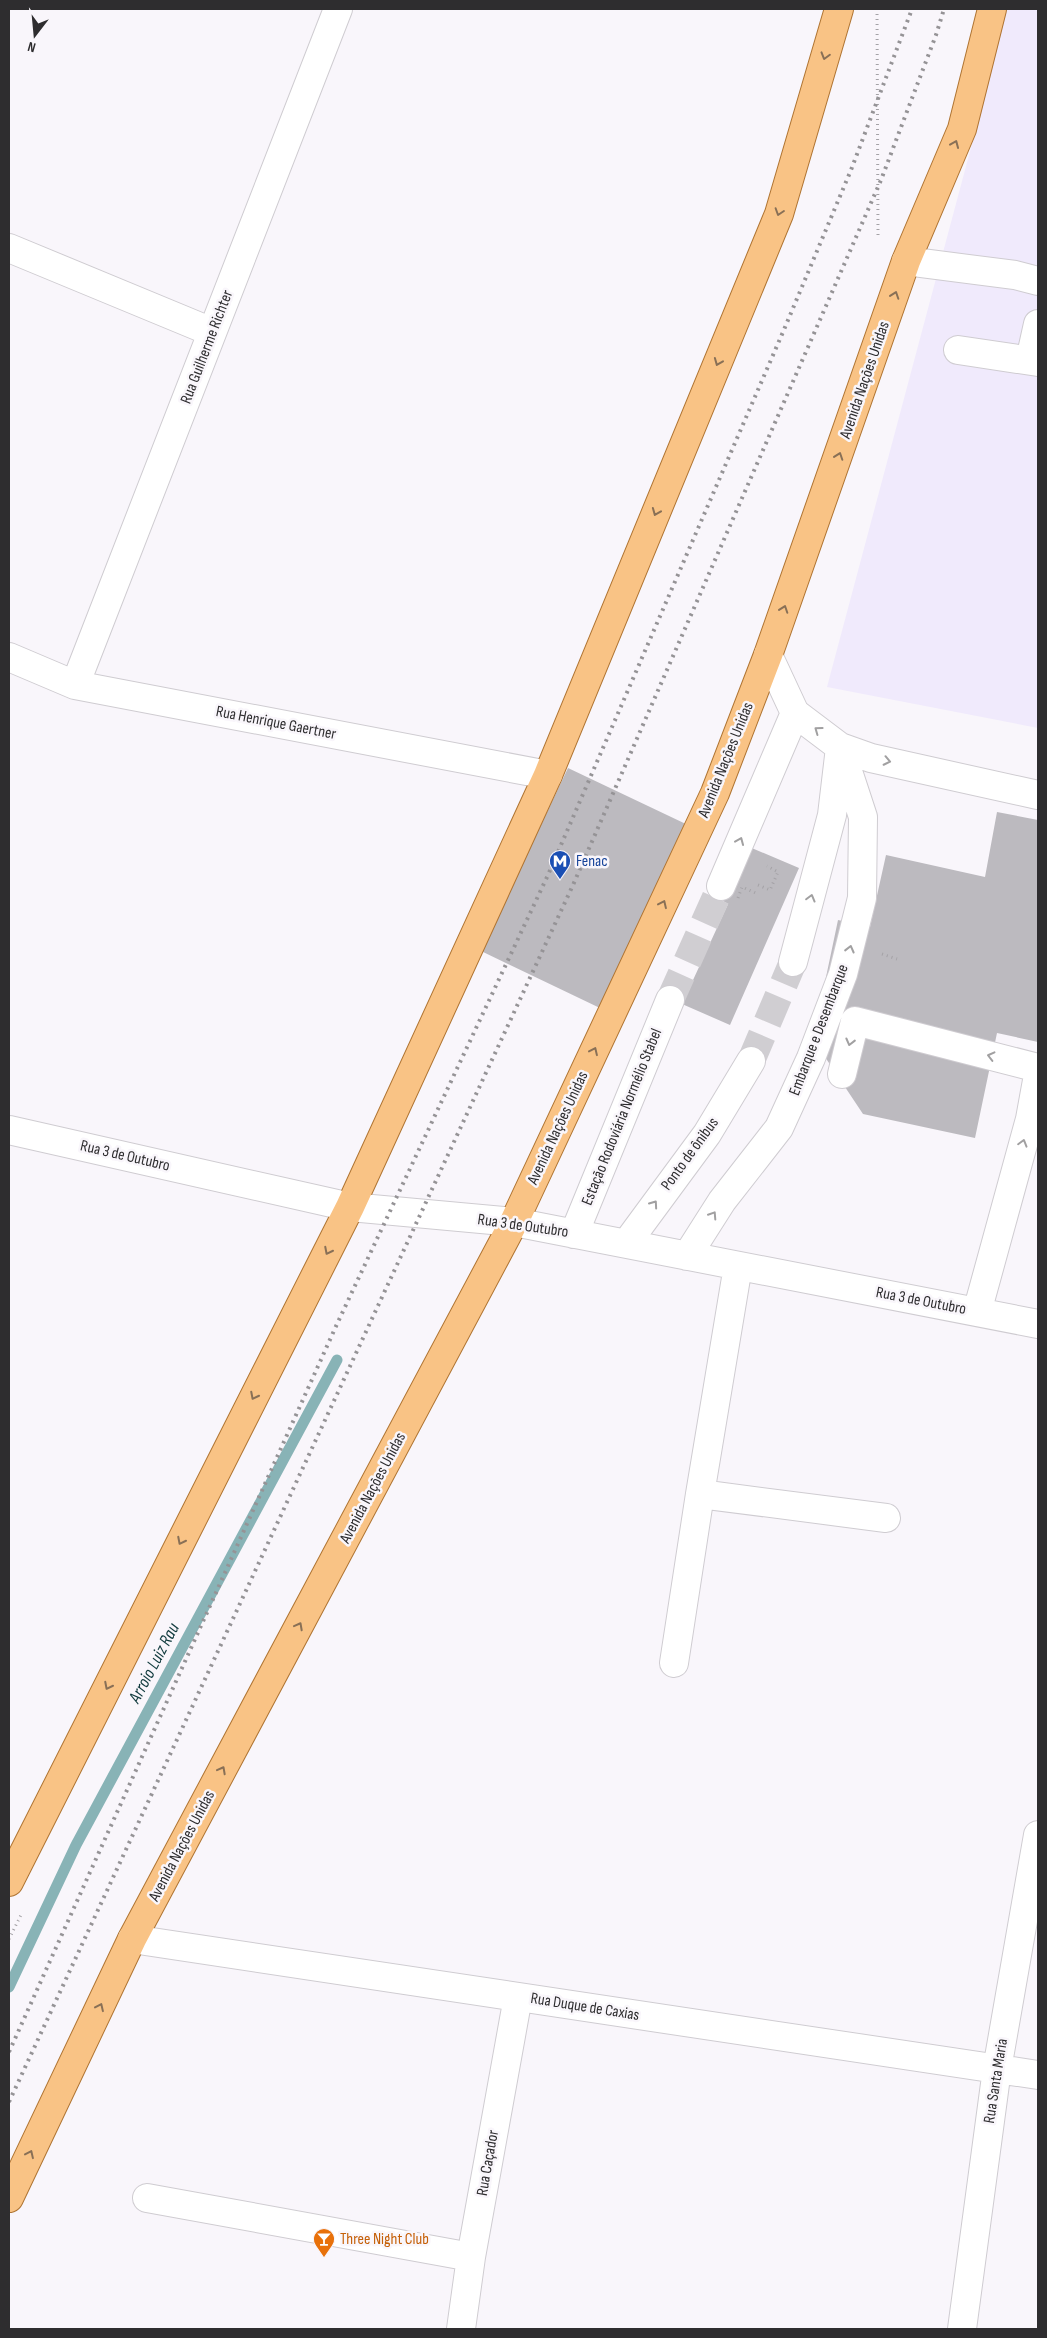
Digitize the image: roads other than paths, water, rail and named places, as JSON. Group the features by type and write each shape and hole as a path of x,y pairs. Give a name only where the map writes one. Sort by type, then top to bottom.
{"main road":[{"path":"9,1882 350,1207 548,775 779,214 839,9"},
{"name":"Avenida Nações Unidas","path":"9,2198 132,1940 514,1222 715,793 768,655 906,261 962,129 992,9"}],"street":[{"name":"Rua Guilherme Richter","path":"75,685 338,9"},
{"path":"9,248 212,332"},
{"path":"906,261 1015,275 1038,281"},
{"path":"958,350 1034,361 1038,324"},
{"path":"768,655 795,713 840,747 871,758 1038,794"},
{"name":"Rua Henrique Gaertner","path":"9,658 75,685 548,775"},
{"path":"729,892 795,713"},
{"path":"793,962 832,815 840,747"},
{"name":"Embarque e Desembarque","path":"687,1256 722,1201 779,1128 812,1058 843,974 862,898 863,817 840,747"},
{"name":"Estação Rodoviária Normélio Stabel","path":"574,1234 670,1000"},
{"path":"842,1074 855,1021 1038,1068"},
{"name":"Ponto de ônibus","path":"626,1244 706,1134 751,1061"},
{"path":"977,1312 1030,1119 1038,1075"},
{"name":"Rua 3 de Outubro","path":"9,1130 350,1207 514,1222 1038,1324"},
{"path":"674,1663 738,1266"},
{"path":"700,1494 886,1518"},
{"name":"Rua Santa Maria","path":"962,2329 997,2069 1038,1834"},
{"name":"Rua Duque de Caxias","path":"132,1940 1038,2075"},
{"name":"Rua Caçador","path":"460,2329 471,2257 518,1997"},
{"path":"147,2198 437,2253 471,2257"}],"waterway":[{"name":"Arroio Luiz Rau","path":"9,1987 76,1845 337,1360"}],"tunnel":[{"path":"670,1000 721,886"},
{"path":"751,1061 793,962"}],"railway":[{"path":"9,2052 337,1324 548,875 783,332 851,170 912,9"},
{"path":"9,2102 573,885 881,180 944,9"}],"place":[{"name":"Fenac","path":"560,880"},
{"name":"Three Night Club","path":"324,2258"}]}
